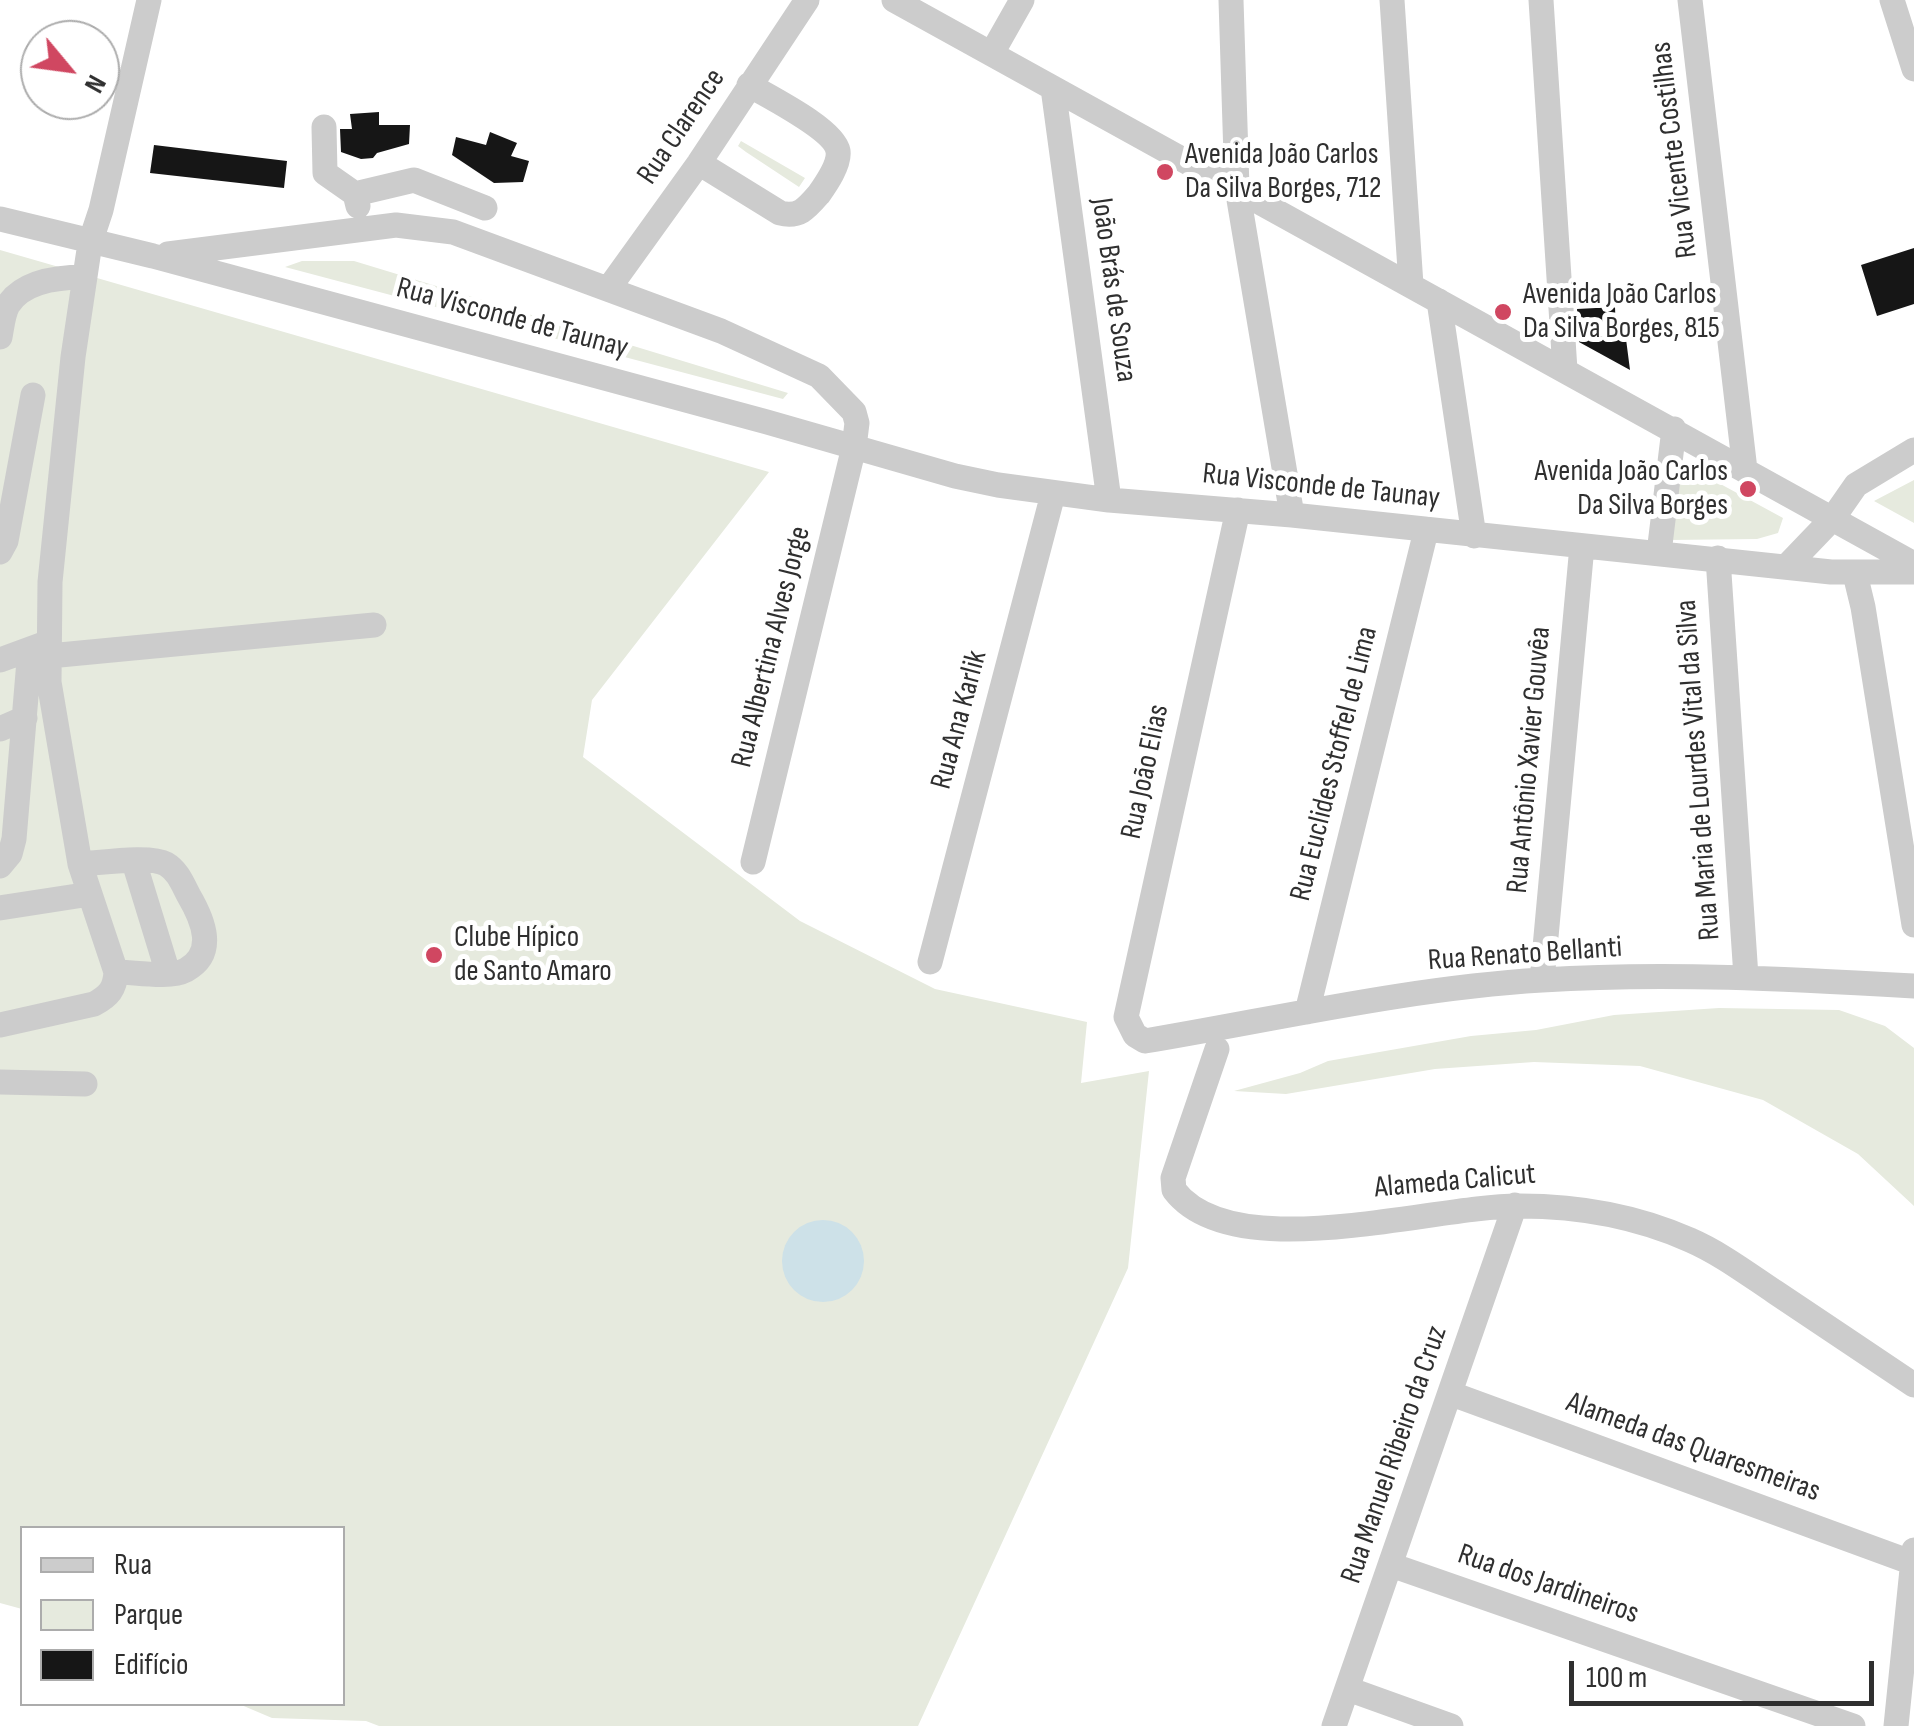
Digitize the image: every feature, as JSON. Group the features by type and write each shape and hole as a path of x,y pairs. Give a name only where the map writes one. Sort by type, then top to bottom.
{"street":[{"path":"0,866 10,854 14,839 25,718 43,649 90,242 101,210 149,0"},
{"name":"Rua Clarence","path":"608,288 699,164 806,0"},
{"path":"894,0 1914,564"},
{"path":"992,54 1022,0"},
{"path":"1231,0 1237,188 1292,515"},
{"path":"1392,0 1411,285"},
{"path":"1541,0 1566,370"},
{"name":"Rua Vicente Costilhas","path":"1690,0 1745,470"},
{"path":"1892,0 1914,69"},
{"path":"699,164 780,213 790,215 807,208 824,186 837,159 836,145 821,130 749,85"},
{"name":"João Brás de Souza","path":"1053,88 1109,500"},
{"path":"324,127 325,173 355,194 364,228"},
{"path":"355,194 414,180 486,208"},
{"name":"Rua Visconde de Taunay","path":"0,219 153,256 954,476 1109,500 1292,515 1855,574 1914,572"},
{"name":"Rua Visconde de Taunay","path":"153,256 364,228 424,226 454,232 721,331 819,376 854,412 854,447"},
{"path":"0,337 6,309 21,292 57,278 85,277"},
{"path":"1439,301 1474,536"},
{"path":"0,552 6,540 33,395"},
{"path":"1659,553 1674,429"},
{"name":"Rua Albertina Alves Jorge","path":"752,862 854,447"},
{"path":"1786,567 1834,518 1856,485 1914,450"},
{"name":"Rua Ana Karlik","path":"930,962 1054,494"},
{"name":"Rua João Elias","path":"1145,1041 1135,1035 1126,1016 1238,510"},
{"name":"Rua Euclides Stoffel de Lima","path":"1307,1012 1426,531"},
{"name":"Rua Antônio Xavier Gouvêa","path":"1542,980 1582,546"},
{"name":"Rua Maria de Lourdes Vital da Silva","path":"1718,558 1746,977"},
{"path":"1855,574 1864,607 1914,926"},
{"path":"0,660 43,649 374,625"},
{"path":"0,1025 94,1004 107,997 115,986 116,972 80,864 43,649"},
{"path":"0,729 25,718"},
{"path":"134,862 168,973"},
{"path":"80,864 166,864 178,874 200,916 206,942 200,961 181,973 116,972"},
{"path":"0,908 90,894"},
{"name":"Rua Renato Bellanti","path":"1145,1041 1307,1012 1542,980 1746,977 1914,986"},
{"name":"Alameda Calicut","path":"1217,1049 1173,1178 1174,1190 1193,1208 1243,1226 1287,1230 1515,1206 1579,1207 1643,1222 1693,1241 1914,1385"},
{"path":"0,1082 86,1084"},
{"name":"Rua Manuel Ribeiro da Cruz","path":"1334,1726 1515,1206"},
{"name":"Alameda das Quaresmeiras","path":"1452,1394 1913,1557"},
{"path":"1896,1726 1913,1557"},
{"name":"Rua dos Jardineiros","path":"1391,1565 1853,1726"},
{"path":"1348,1688 1451,1726"}],"green space":[{"path":"741,141 805,178 799,187 738,146"},
{"name":"Clube Hípico de Santo Amaro","path":"0,250 769,472 592,700 583,757 800,921 935,989 1087,1022 1081,1083 1149,1071 1128,1268 918,1726 379,1726 366,1721 272,1718 244,1706 345,1706 345,1526 20,1526 20,1608 0,1603"},
{"path":"302,261 354,261 788,393 783,399 285,267"},
{"path":"1680,462 1783,518 1778,533 1757,539 1669,540"},
{"path":"1914,480 1914,523 1874,501"},
{"path":"1719,1008 1839,1010 1885,1026 1914,1048 1914,1206 1858,1154 1763,1100 1640,1066 1534,1062 1435,1069 1286,1094 1234,1091 1328,1061 1471,1036 1536,1030 1614,1015"}],"shaded area":[{"path":"823,1220 839,1223 852,1232 861,1245 861,1277 852,1290 839,1299 823,1302 807,1299 794,1290 785,1277 782,1261 785,1245 794,1232 807,1223"}],"building":[{"path":"379,112 379,125 410,125 409,144 377,153 373,158 361,159 341,152 340,129 352,129 350,114"},
{"path":"490,132 517,143 511,156 529,161 523,182 494,183 452,155 456,137 486,145"},
{"path":"154,145 287,161 284,188 150,173"},
{"path":"1914,248 1914,304 1877,316 1861,265"},
{"path":"1615,307 1616,335 1626,339 1630,370 1579,342 1577,309"}],"place":[{"name":"Avenida João Carlos Da Silva Borges, 712","path":"1165,172"},
{"name":"Avenida João Carlos Da Silva Borges, 815","path":"1503,312"},
{"name":"Avenida João Carlos Da Silva Borges","path":"1748,489"},
{"name":"Clube Hípico de Santo Amaro","path":"434,955"}]}
